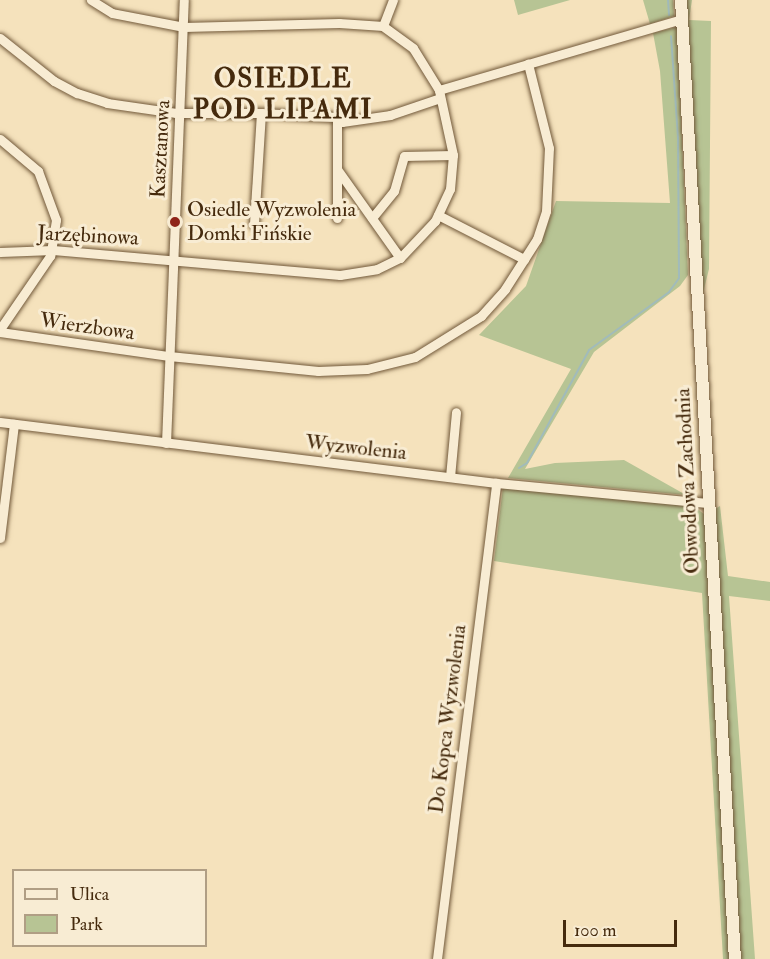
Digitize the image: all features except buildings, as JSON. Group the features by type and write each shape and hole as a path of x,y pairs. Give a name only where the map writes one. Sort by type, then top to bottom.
{"main road":[{"name":"Obwodowa Zachodnia","path":"681,0 735,959"}],"street":[{"path":"91,0 112,13 184,27 339,23 383,26 413,48 440,94 453,155 450,189 438,215 400,258 337,169"},
{"name":"Kasztanowa","path":"166,443 184,0"},
{"path":"383,26 393,0"},
{"path":"0,38 54,81 77,93 107,104 181,112 261,112 337,117 342,122 390,115 440,94 528,64 682,19"},
{"name":"Wierzbowa","path":"0,331 169,356 318,371 367,369 415,357 481,316 537,239 546,211 549,148 528,64"},
{"path":"254,224 261,112"},
{"path":"337,117 337,218"},
{"path":"0,139 38,171 54,205 53,250 0,331"},
{"path":"372,218 394,191 404,156 453,155"},
{"path":"438,215 524,259"},
{"name":"Jarzębinowa","path":"0,252 53,250 340,275 377,269 400,258"},
{"path":"450,477 456,412"},
{"name":"Wyzwolenia","path":"0,422 496,483 708,502"},
{"path":"0,538 14,424"},
{"name":"Do Kopca Wyzwolenia","path":"436,959 496,483"}],"green space":[{"path":"514,0 570,0 518,15"},
{"path":"643,0 673,0 674,16 650,24"},
{"path":"685,0 692,0 689,20 711,21 709,269 703,293"},
{"path":"677,27 688,275 680,286 594,352 525,469 555,463 624,460 686,495 508,478 571,369 479,335 526,286 556,201 670,203 660,71 653,33"},
{"path":"503,487 695,507 705,515 730,959 723,959 702,593 494,561"},
{"path":"720,506 728,576 770,582 770,601 729,596 755,959 740,959 715,509"}],"waterway":[{"path":"668,0 669,15"},
{"path":"519,468 527,463 589,350 669,292 679,278 678,138 671,36"}],"place":[{"name":"Osiedle Wyzwolenia Domki Fińskie","path":"175,222"}],"district":[{"name":"OSIEDLE POD LIPAMI","path":"283,94"}]}
